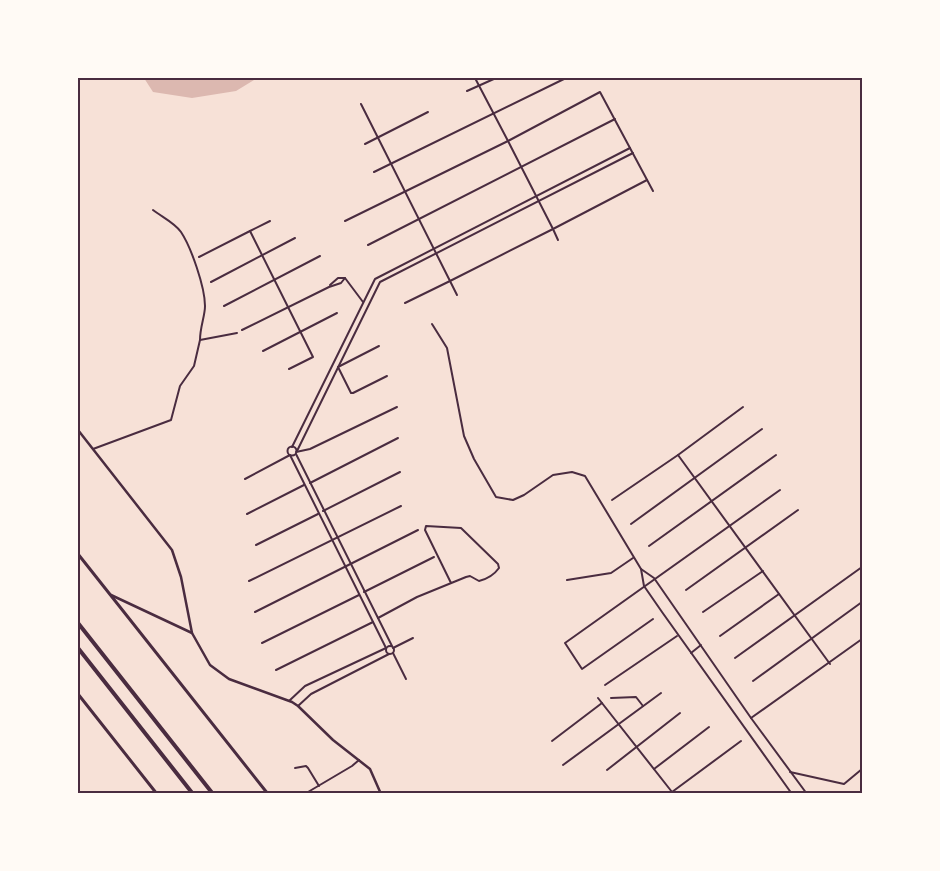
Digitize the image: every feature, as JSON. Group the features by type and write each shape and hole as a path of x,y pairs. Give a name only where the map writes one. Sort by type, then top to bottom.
{"highway":[{"path":"78,623 213,794"},
{"path":"78,648 193,794"}],"main road":[{"path":"78,554 268,794"},
{"path":"78,694 157,794"}],"street":[{"path":"475,78 558,240"},
{"path":"467,91 496,78"},
{"path":"374,172 493,112 566,78"},
{"path":"345,221 508,141 600,92 653,191"},
{"path":"361,104 457,295"},
{"path":"365,144 428,112"},
{"path":"368,245 615,119"},
{"path":"389,654 386,652 386,648 318,514 288,450 292,447 375,278 630,148"},
{"path":"245,479 290,455 293,456 296,452 378,284 633,154"},
{"path":"405,303 647,180"},
{"path":"93,448 171,420 180,386 194,366 205,307 204,291 195,264 180,230 153,210"},
{"path":"199,257 270,221"},
{"path":"250,231 313,357 288,369"},
{"path":"211,282 295,238"},
{"path":"224,306 320,256"},
{"path":"329,287 338,278 345,278"},
{"path":"345,278 363,302"},
{"path":"242,330 340,283 345,278"},
{"path":"263,350 338,313"},
{"path":"432,324 447,348 464,436 474,458 496,496 513,500 524,495 553,475 572,472 585,476 633,558 640,568 654,578 751,718 807,794"},
{"path":"200,340 237,332"},
{"path":"338,367 378,346"},
{"path":"338,367 351,393 387,376"},
{"path":"612,500 678,455 743,406"},
{"path":"296,452 310,449 397,408"},
{"path":"631,524 762,429"},
{"path":"78,430 172,550 181,577 192,633 210,665 228,679 298,706 332,740 370,770 381,794"},
{"path":"310,483 398,438"},
{"path":"292,447 295,448 323,511 378,618 406,679"},
{"path":"649,546 776,454"},
{"path":"678,455 830,664"},
{"path":"323,511 400,472"},
{"path":"247,514 304,485"},
{"path":"654,619 582,669 565,643 780,490"},
{"path":"249,581 401,506"},
{"path":"686,590 798,510"},
{"path":"256,545 318,514"},
{"path":"378,618 417,596 451,583 468,576 479,581 494,574 498,566 461,528 426,526 425,530 451,583"},
{"path":"255,612 418,530"},
{"path":"364,592 434,557"},
{"path":"567,580 611,573 633,558"},
{"path":"735,658 862,567"},
{"path":"640,568 644,586 792,794"},
{"path":"703,612 763,571"},
{"path":"262,643 359,594"},
{"path":"720,636 779,594"},
{"path":"109,595 192,633"},
{"path":"753,681 862,602"},
{"path":"276,670 373,622"},
{"path":"605,685 678,635"},
{"path":"289,701 305,686 386,648 413,638"},
{"path":"751,718 830,664 862,639"},
{"path":"691,653 701,645"},
{"path":"298,706 311,694 393,653"},
{"path":"563,766 618,723 661,693"},
{"path":"611,698 636,697 643,706"},
{"path":"598,698 654,768 671,793 740,741"},
{"path":"552,740 602,703"},
{"path":"607,770 680,714"},
{"path":"654,768 709,727"},
{"path":"308,792 352,766 358,760"},
{"path":"295,768 306,766 319,786"},
{"path":"790,772 844,784 862,769"}],"shaded area":[{"path":"144,78 279,78 254,80 236,91 192,98 153,92"}]}
